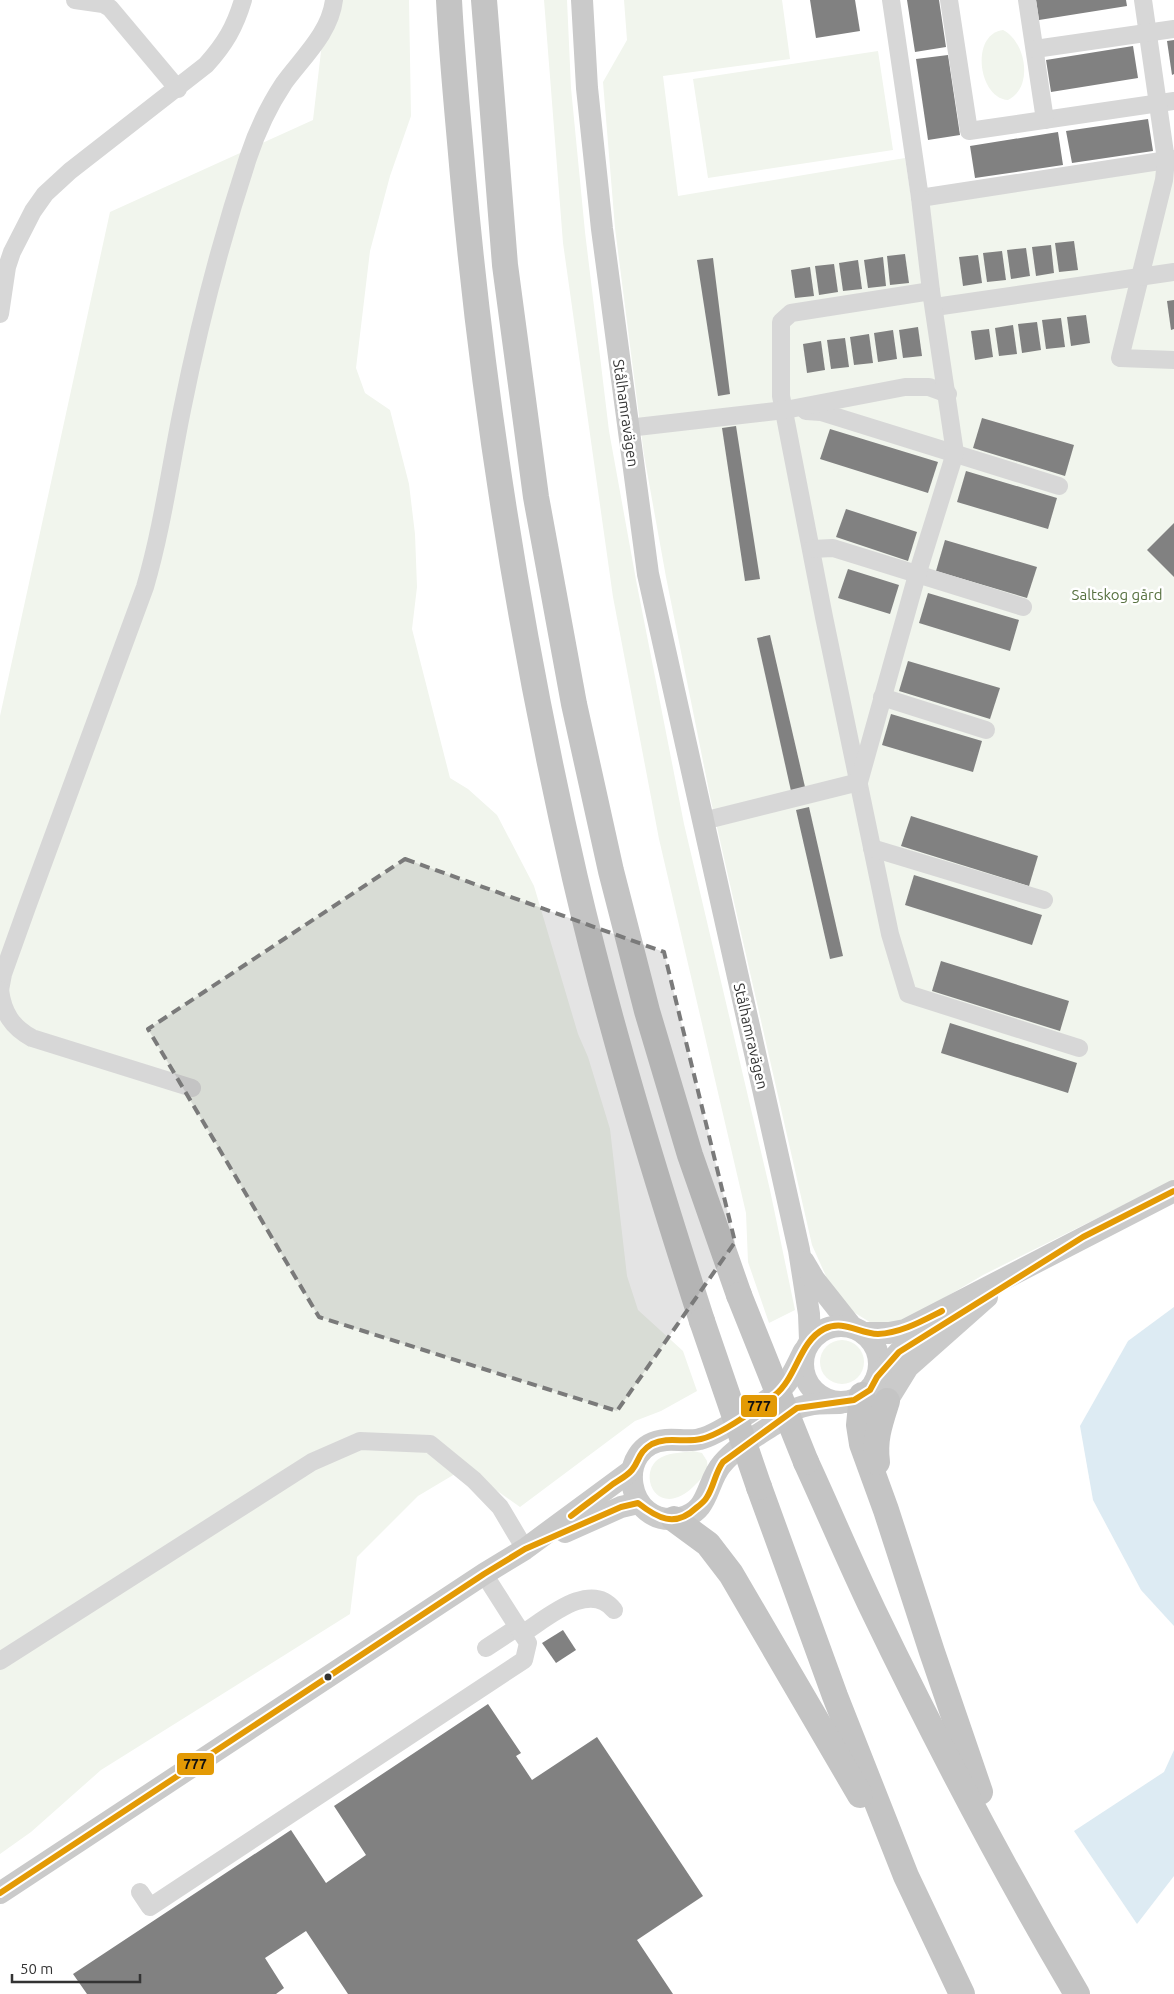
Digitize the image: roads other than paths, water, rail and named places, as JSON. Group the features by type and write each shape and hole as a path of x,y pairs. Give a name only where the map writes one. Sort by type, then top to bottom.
{"highway":[{"path":"449,0 472,272 502,502 539,711 575,879 610,1015 653,1168 702,1321 835,1696 906,1876"},
{"path":"484,0 505,265 536,497 574,704 611,872 647,1011 690,1155 739,1295 806,1462 877,1618 930,1726 1042,1935 1077,1994"},
{"path":"866,1394 859,1425 862,1444 1008,1872"},
{"path":"674,1519 708,1544 731,1574 781,1656 906,1876 962,1993"}],"main road":[{"name":"Stålhamravägen","path":"582,0 587,88 593,144 648,574 798,1250 809,1314 807,1346"},
{"path":"1083,1237 987,1297 908,1367 866,1394 797,1408 744,1445 723,1462 716,1472 707,1498 691,1513 674,1519 655,1516 638,1503 632,1491 632,1470 635,1459 642,1452 659,1440 697,1440 706,1438 743,1416 784,1386 807,1346 824,1329 835,1326 889,1333 905,1330 1083,1237 1174,1191"},
{"name":"Stålhamravägen","path":"798,1250 814,1279 858,1330"},
{"path":"858,1330 873,1342 878,1352 879,1366 866,1394"},
{"path":"807,1346 802,1363 804,1374 808,1384 822,1398 866,1394"},
{"path":"525,1550 632,1470"},
{"path":"0,1894 484,1574 525,1550 621,1507 638,1503"}],"street":[{"path":"75,0 103,4 110,8 178,89"},
{"path":"0,314 4,267 32,211 45,194 70,171 178,89 206,65 225,44 238,18 243,0"},
{"path":"192,1088 32,1038 22,1032 8,1019 0,990 3,974 145,587 157,540 194,351 248,158 263,118 285,83 328,24 334,0"},
{"path":"859,782 917,575 955,454 891,0"},
{"path":"949,0 969,131 1166,103"},
{"path":"1027,0 1045,120"},
{"path":"1143,0 1148,33 1166,103 1170,160 1138,278 1120,358 1174,360"},
{"path":"1035,49 1174,30"},
{"path":"920,198 1170,160"},
{"path":"1079,1048 908,994 890,934 781,396 781,322 791,313 1138,278 1174,272"},
{"path":"628,428 785,410 905,387 929,387 948,394"},
{"path":"785,410 821,412 1059,486"},
{"path":"812,549 834,548 1022,607"},
{"path":"882,697 986,730"},
{"path":"702,821 859,782"},
{"path":"872,848 1044,900"},
{"path":"0,1661 312,1462 360,1441 430,1444 474,1480 500,1507 525,1550"},
{"path":"140,1892 150,1906 524,1660 528,1643 484,1574"},
{"path":"486,1648 576,1600 594,1597 610,1605 614,1610"}],"park label":[{"name":"Saltskog gård","path":"1117,594"}]}
